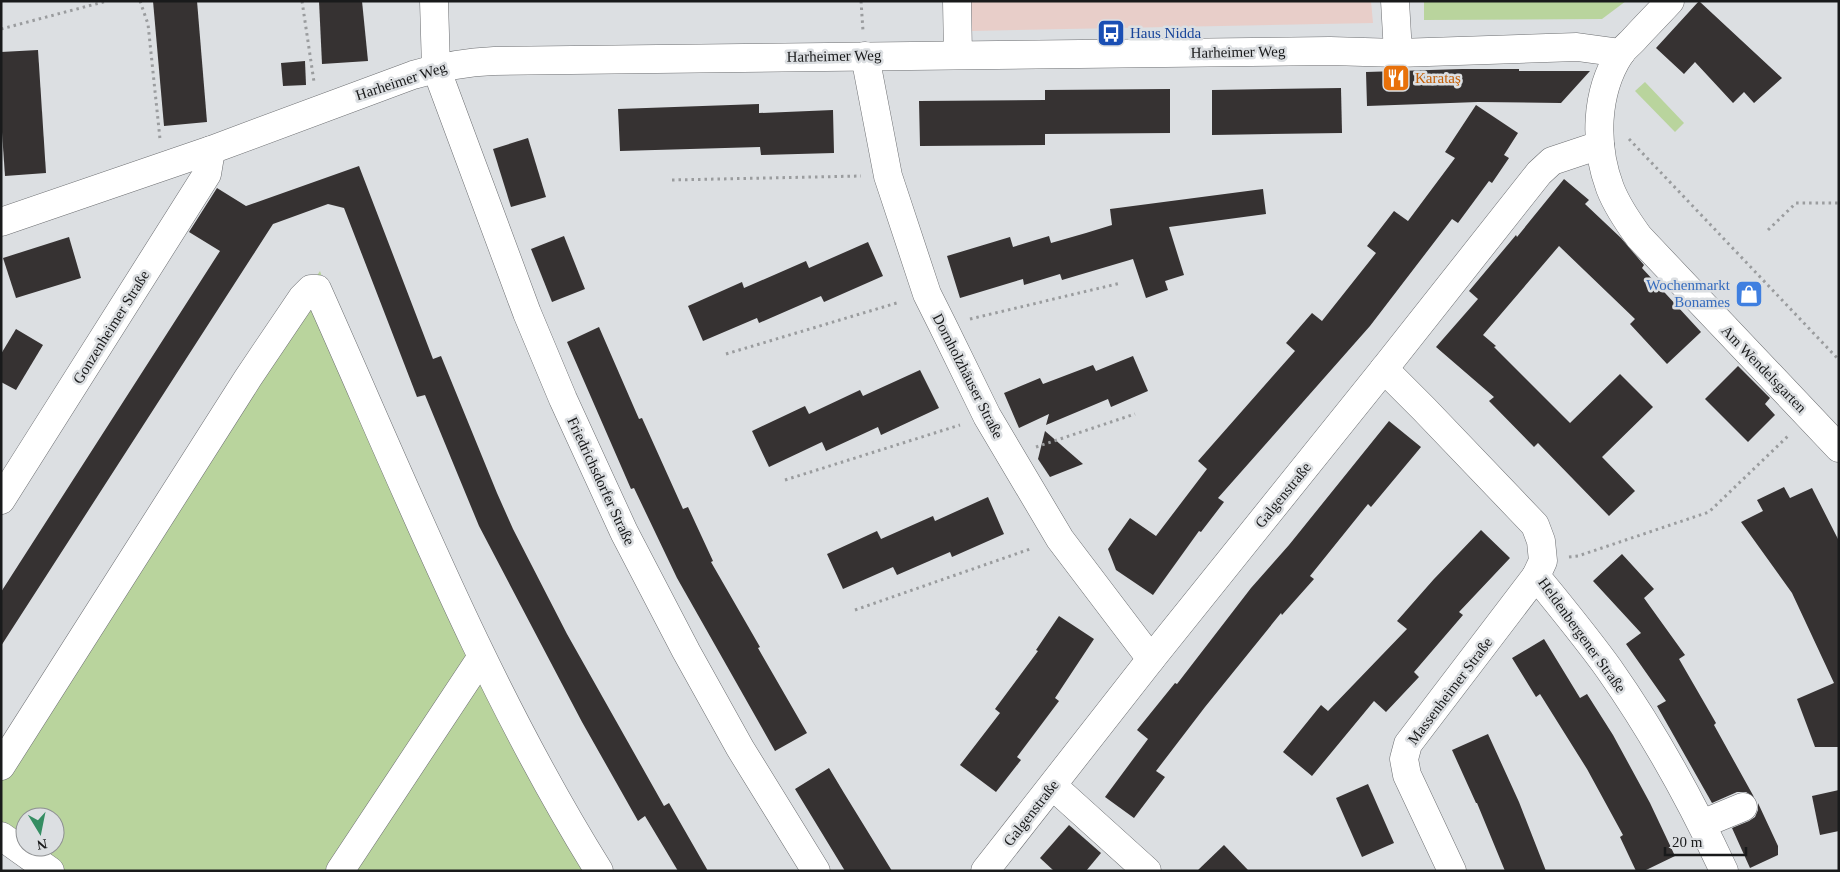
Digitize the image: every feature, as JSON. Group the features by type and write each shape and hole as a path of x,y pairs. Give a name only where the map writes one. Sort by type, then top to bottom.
{"street":[{"name":"Friedrichsdorfer Straße","path":"434,1 436,68 527,312 563,399 624,532 686,650 740,748 816,871"},
{"path":"957,1 958,55"},
{"path":"1395,1 1398,53"},
{"path":"1621,53 1670,1"},
{"name":"Harheimer Weg","path":"1,222 211,150 436,68 466,62 1330,51 1398,53 1577,47 1621,53"},
{"name":"Am Wendelsgarten","path":"1621,53 1607,80 1600,112 1611,139 1603,166 1610,189 1622,213 1639,237 1835,441"},
{"name":"Dornholzhäuser Straße","path":"865,56 888,176 927,294 942,326 987,416 1060,539 1151,659"},
{"name":"Galgenstraße","path":"985,871 1151,659 1540,173 1552,161 1611,139"},
{"name":"Gonzenheimer Straße","path":"1,500 207,174 211,150"},
{"path":"1,766 248,378 302,298 311,289 317,290 481,658 573,830 599,871"},
{"name":"Heldenbergener Straße","path":"1384,370 1424,408 1534,525 1541,541 1540,568 1669,763 1702,824 1724,871"},
{"name":"Massenheimer Straße","path":"1452,871 1407,775 1404,759 1408,744 1540,568"},
{"path":"340,871 481,658"},
{"path":"1053,786 1147,871"},
{"path":"1702,824 1743,806"},
{"path":"1,836 50,871"}],"path":[{"path":"1,29 107,1"},
{"path":"140,1 148,24 162,167"},
{"path":"302,1 318,110"},
{"path":"1611,139 1839,360"},
{"path":"672,180 888,176"},
{"path":"1768,230 1796,203 1839,203"},
{"path":"942,326 1122,283"},
{"path":"726,354 927,294"},
{"path":"1010,455 1135,414"},
{"path":"785,480 987,416"},
{"path":"1540,568 1709,512 1791,434"},
{"path":"855,610 1060,539"}],"shaded area":[{"path":"971,1 1371,1 1373,23 970,31"}],"green space":[{"path":"1424,1 1626,1 1602,19 1424,20"},
{"path":"1645,82 1684,123 1675,132 1635,91"},
{"path":"320,271 371,415 607,871 41,871 20,857 65,857 65,807 15,807 15,853 1,844 1,759"}],"building":[{"path":"153,1 197,1 207,122 164,126"},
{"path":"319,1 362,1 368,61 322,64"},
{"path":"1699,1 1782,78 1754,103 1744,92 1733,103 1695,62 1684,74 1656,48"},
{"path":"38,50 46,173 5,176 1,118 1,52"},
{"path":"305,61 306,85 283,86 281,63"},
{"path":"1462,69 1590,71 1561,103 1478,102 1367,106 1366,72"},
{"path":"1341,88 1342,133 1212,135 1212,90"},
{"path":"1170,89 1170,133 1045,134 1045,145 920,146 919,101 1045,100 1045,90"},
{"path":"759,104 759,113 833,110 834,153 761,155 760,147 620,151 618,109"},
{"path":"1476,105 1518,133 1504,155 1509,158 1492,183 1489,181 1458,223 1452,219 1370,326 1218,498 1224,502 1201,532 1199,531 1153,595 1116,570 1108,549 1130,518 1156,536 1207,469 1198,461 1295,351 1286,343 1312,313 1322,321 1376,253 1367,246 1394,211 1408,221 1455,158 1445,152"},
{"path":"528,138 546,197 511,207 493,149"},
{"path":"359,166 433,359 441,356 513,529 567,634 664,806 669,803 708,871 678,871 645,816 638,821 582,722 479,526 425,395 417,397 344,208 328,204 273,224 1,646 1,592 220,251 189,232 217,188 246,206"},
{"path":"1564,179 1589,200 1585,204 1621,238 1644,265 1642,268 1701,332 1667,364 1630,324 1635,319 1559,246 1483,335 1496,346 1494,347 1570,423 1620,374 1653,407 1602,457 1635,491 1609,516 1538,443 1534,447 1489,401 1494,397 1436,347 1478,299 1469,291 1516,235 1517,237"},
{"path":"1263,189 1266,214 1169,227 1184,275 1165,281 1168,290 1146,298 1133,259 1062,280 1060,274 1024,285 1023,279 960,298 947,256 1010,237 1013,247 1049,236 1051,243 1086,233 1112,225 1110,209"},
{"path":"564,236 585,289 552,302 531,249"},
{"path":"69,237 81,278 16,298 3,258"},
{"path":"868,242 883,276 824,302 821,296 759,323 757,318 703,341 688,306 742,282 744,288 806,261 809,268"},
{"path":"599,327 639,419 642,418 683,509 688,507 713,561 711,562 807,733 775,751 677,578 634,488 631,489 567,342"},
{"path":"16,329 43,345 16,390 1,382 1,354"},
{"path":"1133,356 1148,391 1111,407 1108,399 1046,425 1049,414 1019,428 1004,393 1040,378 1043,384 1093,365 1096,371"},
{"path":"1738,366 1770,398 1765,404 1775,415 1748,442 1705,399"},
{"path":"920,370 939,408 881,435 878,427 826,451 822,442 769,467 752,431 805,406 809,414 860,390 863,396"},
{"path":"1389,421 1421,447 1371,507 1368,504 1310,576 1314,579 1282,615 1281,613 1205,707 1156,771 1165,777 1134,818 1105,797 1148,739 1137,730 1175,683 1177,684 1251,588 1289,545"},
{"path":"1045,431 1083,464 1050,477 1038,459"},
{"path":"1784,487 1790,498 1812,488 1839,541 1839,747 1815,747 1797,699 1834,683 1792,593 1741,522 1763,511 1757,500"},
{"path":"988,497 1004,534 952,557 950,552 897,575 893,567 843,589 827,554 877,531 881,539 933,516 935,521"},
{"path":"1481,530 1510,558 1459,612 1463,615 1414,672 1419,677 1386,712 1374,701 1312,776 1283,752 1321,705 1328,711 1407,629 1397,621"},
{"path":"1622,554 1654,589 1644,598 1685,655 1679,659 1716,723 1714,725 1754,797 1746,792 1737,792 1712,803 1657,706 1666,701 1626,644 1641,633 1593,581"},
{"path":"1059,616 1094,639 1055,698 1059,701 1017,757 1021,760 996,792 960,765 1000,713 995,709 1038,651 1036,650"},
{"path":"1544,639 1580,698 1587,694 1613,735 1650,803 1675,856 1644,871 1636,871 1620,837 1623,835 1587,769 1540,694 1536,697 1512,658"},
{"path":"1488,734 1519,802 1546,871 1505,871 1477,803 1452,750"},
{"path":"829,768 892,871 845,871 795,789"},
{"path":"1368,784 1394,843 1362,857 1336,798"},
{"path":"1839,790 1839,831 1820,835 1812,796"},
{"path":"1758,803 1778,846 1778,855 1750,868 1732,828 1755,817"},
{"path":"1069,825 1101,853 1086,871 1054,871 1040,858"},
{"path":"1224,845 1249,871 1197,871"}],"place":[{"name":"Haus Nidda","path":"1111,33"},
{"name":"Karataş","path":"1396,78"},
{"name":"Wochenmarkt Bonames","path":"1749,294"}]}
